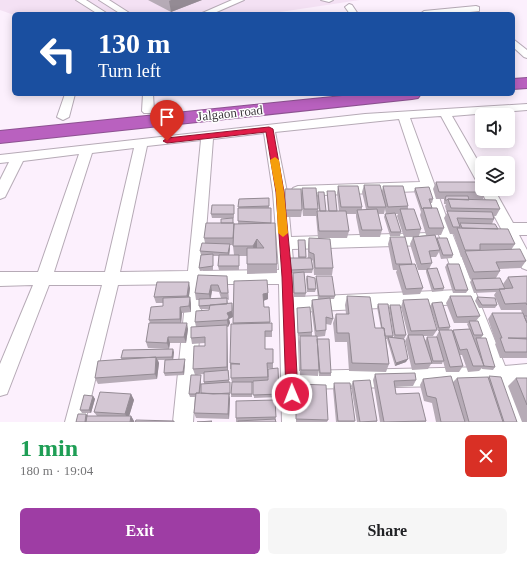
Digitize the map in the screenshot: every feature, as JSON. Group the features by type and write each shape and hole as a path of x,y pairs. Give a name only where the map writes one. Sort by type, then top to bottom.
{"highway":[{"path":"515,76 527,75"},
{"path":"515,84 527,83"},
{"name":"Jalgaon road","path":"0,124 64,117 148,102 281,96"},
{"name":"Jalgaon road","path":"0,137 393,96"}],"street":[{"path":"80,0 101,12"},
{"path":"103,0 124,12"},
{"path":"209,12 240,0"},
{"path":"466,0 479,11"},
{"path":"461,12 479,11"},
{"path":"515,44 527,55"},
{"path":"64,117 69,96"},
{"path":"0,159 403,115 527,107"},
{"path":"444,112 475,167"},
{"path":"403,115 447,238 500,376 514,422"},
{"path":"269,129 280,192 287,277 292,380 292,422"},
{"path":"183,422 207,136"},
{"path":"75,422 141,144"},
{"path":"0,387 43,280 87,149"},
{"path":"0,194 18,157"},
{"path":"280,192 428,186"},
{"path":"491,196 527,264"},
{"path":"509,229 527,229"},
{"path":"284,243 447,238"},
{"path":"0,279 43,280 287,277"},
{"path":"288,305 470,297"},
{"path":"292,380 500,376 527,373"}],"shaded area":[{"path":"0,0 360,0 280,12 12,12 12,14 0,10"}],"building":[{"path":"436,182 475,182 475,192 439,192"},
{"path":"364,185 380,185 386,207 368,207"},
{"path":"338,186 358,186 362,207 341,207"},
{"path":"383,186 403,186 408,206 388,207"},
{"path":"429,187 433,199 429,199 432,208 422,209 415,188"},
{"path":"302,188 316,188 318,209 304,209"},
{"path":"285,189 301,189 302,210 285,210"},
{"path":"327,191 335,191 337,211 329,211"},
{"path":"318,192 324,192 326,211 320,211"},
{"path":"446,196 468,196 469,200 445,200"},
{"path":"269,198 269,206 238,207 239,199"},
{"path":"448,199 496,200 500,209 451,208"},
{"path":"212,205 234,205 234,214 211,214"},
{"path":"238,208 271,208 271,223 238,221"},
{"path":"423,208 437,208 444,228 429,228"},
{"path":"377,209 382,230 362,230 357,210"},
{"path":"400,209 414,209 421,229 406,230"},
{"path":"317,211 346,211 349,231 319,231"},
{"path":"447,211 492,212 494,219 457,218 460,227 453,227"},
{"path":"395,213 401,232 391,232 385,214"},
{"path":"233,218 233,223 221,223 221,219"},
{"path":"206,223 234,223 233,238 204,238"},
{"path":"275,223 277,264 247,264 247,248 264,248 257,239 253,246 233,246 234,224"},
{"path":"460,223 495,224 498,229 462,228"},
{"path":"457,228 508,229 515,244 480,244 480,250 465,250"},
{"path":"435,235 440,250 429,251 432,263 421,264 413,237"},
{"path":"390,237 405,237 412,264 396,264"},
{"path":"309,238 330,239 333,268 315,268 314,254 309,252"},
{"path":"437,238 447,238 453,255 443,255"},
{"path":"298,240 305,240 306,257 299,257"},
{"path":"202,243 230,244 228,253 200,251"},
{"path":"520,249 526,261 496,262 500,271 474,272 465,251"},
{"path":"213,254 213,266 199,268 201,255"},
{"path":"219,255 239,255 239,266 218,266"},
{"path":"290,258 311,258 313,269 291,270"},
{"path":"415,264 423,288 406,289 399,265"},
{"path":"447,264 459,264 468,290 455,290"},
{"path":"437,268 444,288 434,289 427,269"},
{"path":"304,272 306,293 294,293 293,273"},
{"path":"198,275 227,276 228,293 221,293 218,285 211,285 209,294 195,293"},
{"path":"307,276 315,278 316,289 308,289"},
{"path":"316,276 332,276 335,296 319,296"},
{"path":"527,276 527,305 526,303 505,304 499,289 513,288 508,277"},
{"path":"500,278 505,289 476,290 472,279"},
{"path":"267,280 268,293 263,294 264,307 269,307 270,322 233,323 234,281"},
{"path":"157,282 189,282 187,296 154,297"},
{"path":"347,296 370,297 375,328 384,328 389,364 352,363 349,333 337,333 336,314 349,314"},
{"path":"450,296 471,296 480,316 457,317"},
{"path":"190,297 189,306 180,307 180,319 149,320 151,307 163,306 163,298"},
{"path":"477,297 495,298 497,305 482,305"},
{"path":"227,298 227,304 199,306 199,299"},
{"path":"330,298 333,319 326,317 326,330 316,331 312,300"},
{"path":"428,299 437,330 411,331 403,300"},
{"path":"442,302 450,327 439,328 432,303"},
{"path":"232,303 232,311 227,313 229,317 227,320 195,322 196,311 209,310 210,305"},
{"path":"378,304 388,304 393,336 385,336 384,328 382,328"},
{"path":"390,305 400,305 406,335 395,335"},
{"path":"310,307 312,332 298,333 297,308"},
{"path":"492,313 523,313 527,323 527,338 508,338 527,339 527,352 505,352 500,338 502,338"},
{"path":"524,316 527,316 527,323"},
{"path":"469,321 478,321 483,335 474,335"},
{"path":"149,323 187,323 184,337 168,337 167,343 146,342"},
{"path":"272,323 272,331 265,331 265,349 273,349 273,363 267,363 268,377 231,378 231,364 240,364 230,363 231,324"},
{"path":"227,325 227,367 193,369 194,346 205,346 205,337 191,338 191,327"},
{"path":"470,329 484,366 473,366 467,349 460,350 453,330"},
{"path":"439,330 452,330 463,366 450,367"},
{"path":"408,335 423,335 432,363 415,364"},
{"path":"300,336 317,336 319,370 301,370"},
{"path":"388,337 404,339 408,359 396,363"},
{"path":"427,337 437,337 444,361 433,361"},
{"path":"476,338 486,338 495,367 484,366"},
{"path":"317,339 329,339 331,373 320,373"},
{"path":"173,349 172,357 121,358 123,350"},
{"path":"156,357 155,374 95,378 98,361"},
{"path":"185,359 183,372 164,373 165,360"},
{"path":"278,368 279,394 253,395 253,381 268,380 268,369"},
{"path":"228,370 229,380 204,382 204,372"},
{"path":"415,373 416,380 394,381 396,394 419,393 426,421 384,422 375,374"},
{"path":"191,375 201,375 199,393 189,394"},
{"path":"451,376 465,422 441,422 436,398 427,396 423,379"},
{"path":"489,376 501,377 517,422 504,422"},
{"path":"488,377 503,422 469,422 457,378"},
{"path":"516,378 527,378 527,405"},
{"path":"370,380 377,421 360,422 353,381"},
{"path":"230,382 230,393 201,393 201,384"},
{"path":"232,382 252,382 252,394 231,394"},
{"path":"334,383 350,383 355,421 338,421"},
{"path":"296,384 326,385 328,420 296,419"},
{"path":"100,392 131,394 125,414 94,412"},
{"path":"196,393 229,394 228,414 194,413"},
{"path":"84,395 93,396 89,410 80,410"},
{"path":"275,400 276,417 236,418 236,401"},
{"path":"78,414 86,414 85,422 76,422"},
{"path":"87,416 131,416 130,422 86,422"},
{"path":"275,419 276,422 238,422 238,421"},
{"path":"136,420 174,421 174,422 135,422"}],"slow traffic":[{"path":"275,160 280,192 283,233"}],"route":[{"path":"167,141 269,129 280,192 287,277 292,394"}]}
